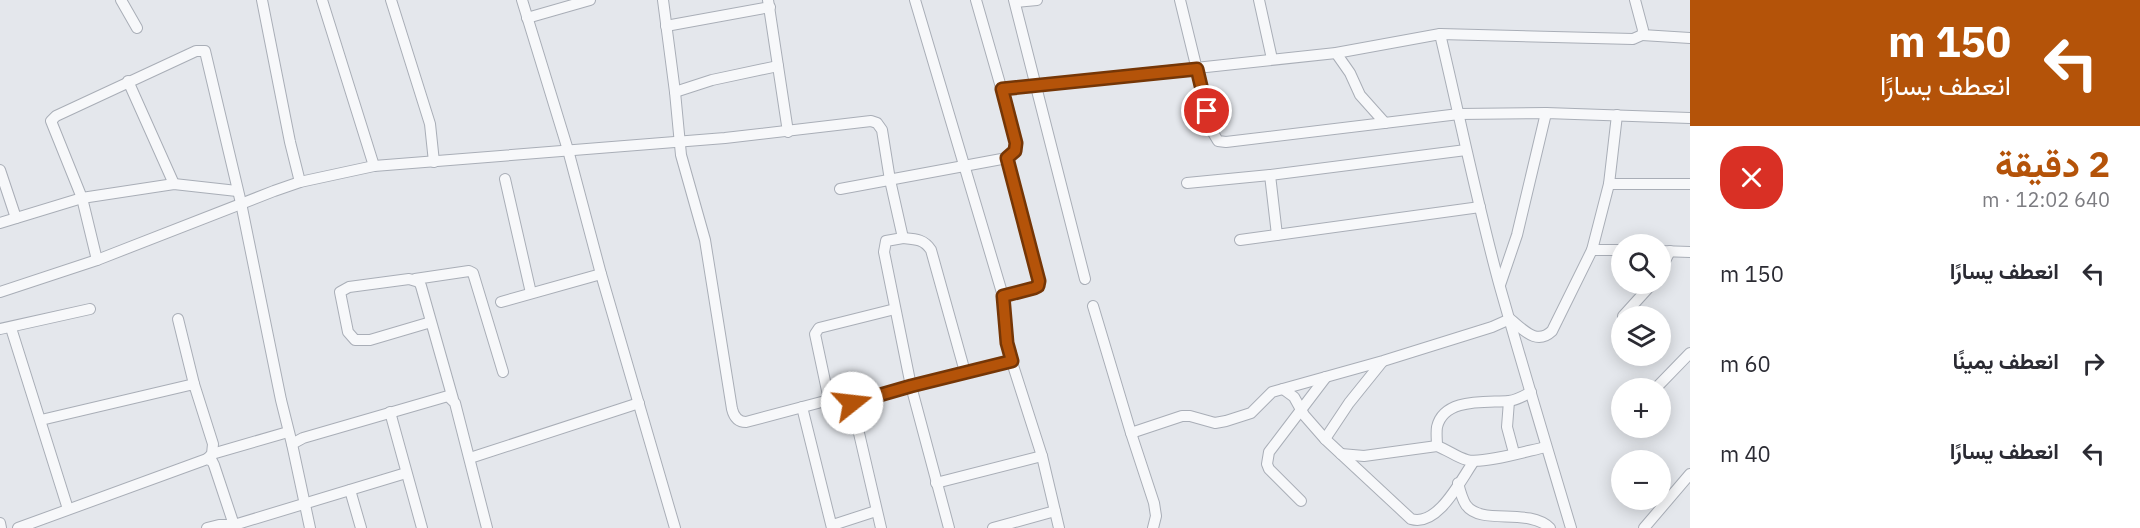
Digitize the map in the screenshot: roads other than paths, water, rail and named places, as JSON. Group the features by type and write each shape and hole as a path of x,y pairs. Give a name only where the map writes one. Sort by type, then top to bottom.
{"street":[{"path":"121,0 137,28"},
{"path":"262,0 289,139 300,182"},
{"path":"322,0 374,166"},
{"path":"391,0 430,124 434,162"},
{"path":"522,0 568,150 601,274 675,528"},
{"path":"527,18 590,0"},
{"path":"663,0 681,155 705,240 733,414 740,422 830,400 852,403 1012,361"},
{"path":"915,0 1003,296 1007,343 1042,456 1059,528"},
{"path":"840,189 1007,158 1015,151 1016,143 976,0"},
{"path":"1037,0 1015,1 1085,279"},
{"path":"1180,0 1212,131 1218,141 1226,142 1459,114 1546,113 1690,118"},
{"path":"1258,0 1272,59"},
{"path":"1635,0 1643,30 1642,35"},
{"path":"666,26 769,4 788,132"},
{"path":"1002,89 1336,53 1440,34 1633,39 1642,35 1690,38"},
{"path":"1440,34 1500,286 1545,447 1571,528"},
{"path":"97,260 82,198 51,121 56,116 128,81 196,51 205,51 241,203 310,528"},
{"path":"1336,53 1350,73 1360,94 1385,123"},
{"path":"675,92 712,80 778,66"},
{"path":"128,81 174,184"},
{"path":"1500,286 1520,224 1546,113"},
{"path":"1510,319 1534,337 1548,335 1552,331 1592,250 1610,184 1617,116"},
{"path":"0,292 97,260 300,182 374,166 680,142 788,132 871,121 877,123 882,130 903,238"},
{"path":"1187,183 1270,175 1466,150"},
{"path":"1003,296 1034,288 1038,286 1039,281 1007,158"},
{"path":"0,170 16,218"},
{"path":"1270,175 1277,235"},
{"path":"505,179 531,293"},
{"path":"0,223 82,198 174,184 237,191"},
{"path":"1610,184 1690,184"},
{"path":"1240,240 1480,207"},
{"path":"950,528 911,386 884,246 886,241 903,238 921,240 931,250 965,372"},
{"path":"1592,250 1611,250"},
{"path":"1671,251 1690,252"},
{"path":"431,322 361,341 350,337 340,292 344,289 469,271 473,273 503,372"},
{"path":"501,302 601,274"},
{"path":"415,279 421,286 470,458 487,528"},
{"path":"1633,306 1643,294"},
{"path":"1093,306 1154,503 1156,516 1153,528"},
{"path":"68,509 41,420 5,328 90,309"},
{"path":"830,400 815,334 819,328 895,309"},
{"path":"178,319 194,384 213,444 209,456 235,527"},
{"path":"1131,433 1182,416 1215,423 1226,422 1251,413 1268,394 1383,361 1492,327 1510,319"},
{"path":"1666,378 1690,353"},
{"path":"1325,439 1349,403 1383,361"},
{"path":"1301,501 1269,469 1267,464 1269,452 1326,377"},
{"path":"41,420 194,384"},
{"path":"1283,389 1294,397 1304,415 1325,439 1411,519 1418,521 1432,517 1474,461"},
{"path":"1437,446 1437,426 1456,406 1468,403 1509,401 1519,399 1531,392"},
{"path":"292,444 303,438 445,396 453,399"},
{"path":"1509,401 1508,427 1514,453"},
{"path":"470,458 639,403"},
{"path":"852,403 880,528"},
{"path":"802,407 832,528 836,524 876,511"},
{"path":"390,412 422,528"},
{"path":"18,528 209,456 288,432"},
{"path":"1340,454 1364,456 1437,446 1459,457 1474,461 1545,447"},
{"path":"936,483 1042,456"},
{"path":"207,528 219,525 235,527 406,473"},
{"path":"1644,528 1690,474"},
{"path":"1458,483 1467,507 1473,512 1535,518 1550,528"},
{"path":"350,490 361,528"},
{"path":"993,528 1055,511"},
{"path":"0,523 2,528"}]}
